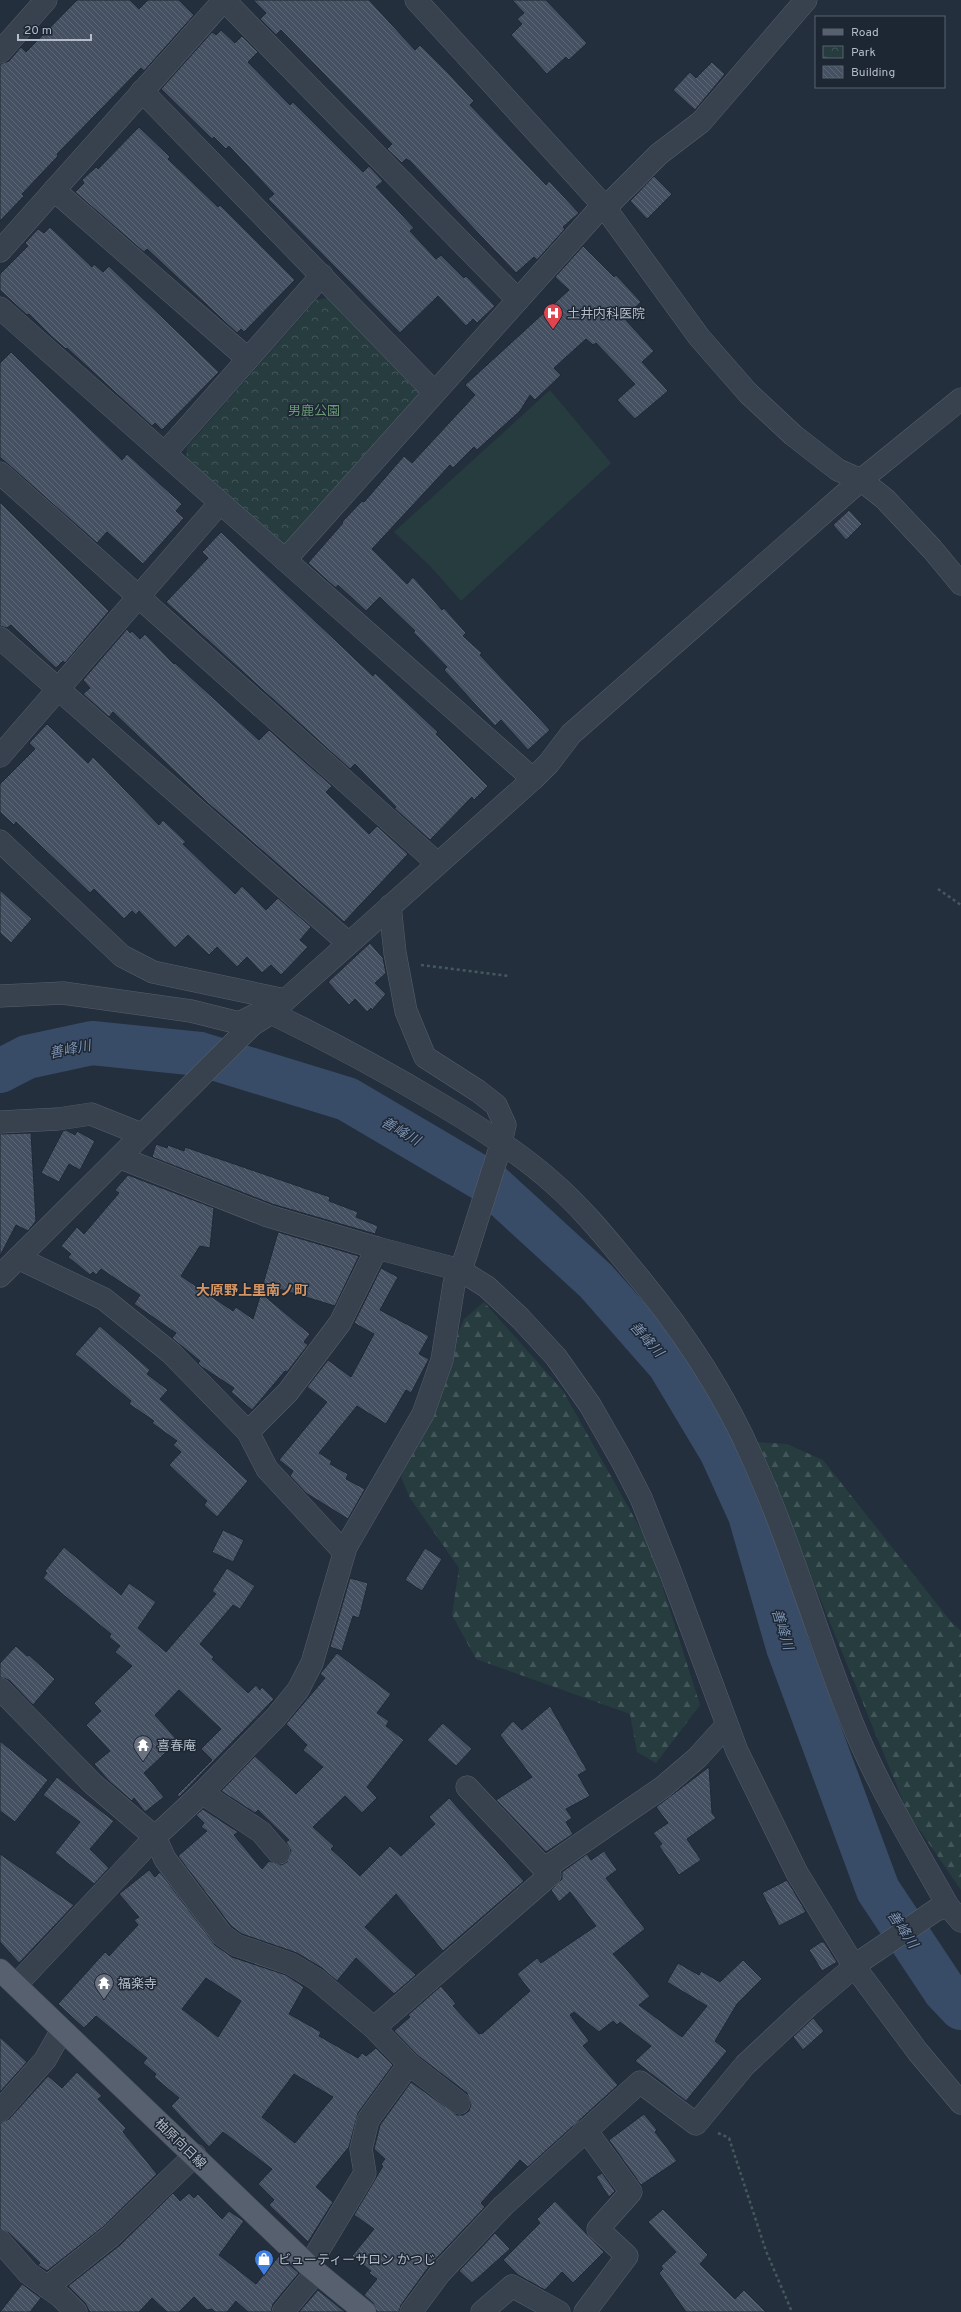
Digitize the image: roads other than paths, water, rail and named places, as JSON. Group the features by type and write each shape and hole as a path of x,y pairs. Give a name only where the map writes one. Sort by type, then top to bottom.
{"main road":[{"name":"柚原向日線","path":"0,1970 195,2155 312,2269 365,2312"}],"street":[{"path":"0,52 46,0"},
{"path":"0,250 224,0 518,300"},
{"path":"416,0 604,206 699,337 748,393 799,440 838,470 861,480 885,499 932,549 961,584"},
{"path":"285,560 434,392 604,206 654,158 701,122 806,0"},
{"path":"142,91 434,392"},
{"path":"54,190 248,359"},
{"path":"165,453 322,275"},
{"path":"0,308 533,779"},
{"path":"0,1276 121,1158 147,1129 252,1025 278,1007 437,863 533,779 549,763 571,734 861,480 961,399"},
{"path":"0,473 437,863"},
{"path":"0,756 220,502"},
{"path":"0,638 348,944"},
{"path":"0,841 122,956 153,972 278,1007 500,1146 549,1179 577,1204 612,1245 674,1323 730,1412 752,1457 775,1513 851,1721 898,1819 948,1912 857,1963 808,2006 745,2065 696,2124 640,2082 503,2206 440,2273 411,2312"},
{"path":"16,1985 155,1837 202,1793 276,1718 298,1690 312,1664 344,1552 423,1414 442,1360 454,1284 462,1264 500,1146 505,1125 496,1105 478,1091 425,1057 406,1011 397,963 390,906"},
{"path":"0,996 63,993 191,1011 239,1023 278,1007"},
{"path":"0,1122 58,1119 91,1114 147,1129"},
{"path":"121,1158 268,1216 377,1248 462,1264 520,1318 556,1358 590,1405 641,1498 670,1571 737,1751 797,1873 918,2052 961,2103"},
{"path":"248,1432 288,1392 340,1323 377,1248"},
{"path":"18,1258 104,1299 171,1353 248,1432 267,1469 344,1552"},
{"path":"0,1689 93,1784 155,1837 165,1859 222,1935 236,1944 291,1964 316,1979 374,2028 410,2064 459,2102"},
{"path":"544,1869 663,1787 698,1758 727,1725"},
{"path":"374,2028 550,1875 467,1787"},
{"path":"202,1793 261,1832 279,1853"},
{"path":"0,2111 45,2060 62,2030"},
{"path":"283,2312 312,2269 365,2173 361,2149 368,2120 410,2064"},
{"path":"583,2132 590,2137 631,2192 598,2229 627,2256 585,2312"},
{"path":"47,2287 111,2236 195,2155"},
{"path":"0,2241 28,2273 76,2312"},
{"path":"482,2312 512,2286 559,2312"}],"waterway":[{"name":"善峰川","path":"0,1071 27,1057 92,1043 200,1054 347,1099 488,1182 596,1281 669,1364 721,1451 750,1515 788,1647 878,1890 945,1991 961,2008"}],"place":[{"name":"土井内科医院","path":"553,330"},
{"name":"喜春庵","path":"143,1762"},
{"name":"福楽寺","path":"104,2000"},
{"name":"ビューティーサロン かつじ","path":"264,2276"}],"district":[{"name":"大原野上里南ノ町","path":"252,1290"}],"park label":[{"name":"男鹿公園","path":"314,410"}]}
